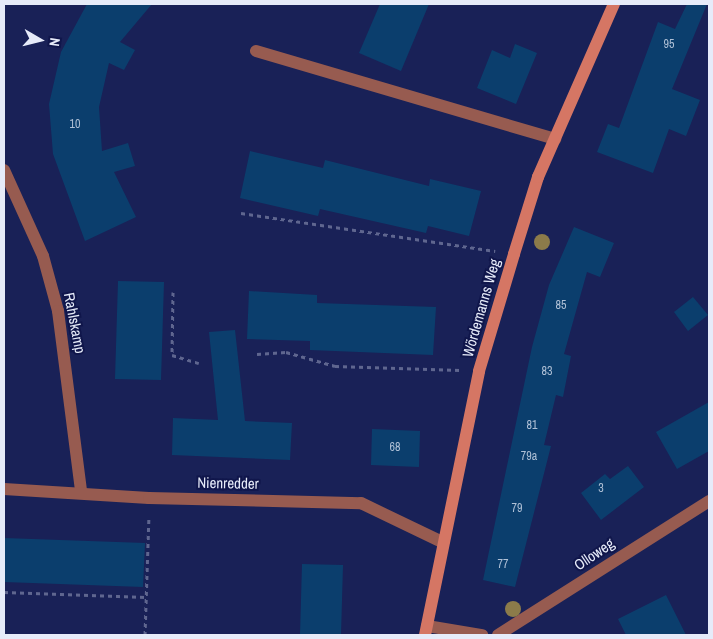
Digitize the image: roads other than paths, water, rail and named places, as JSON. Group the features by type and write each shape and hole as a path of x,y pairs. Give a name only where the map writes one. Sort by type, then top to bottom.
{"street":[{"name":"Wördemanns Weg","path":"426,631 442,542 479,371 514,254 555,139 614,4"},
{"path":"256,51 555,139"},
{"name":"Rahlskamp","path":"4,170 43,256 58,311 80,491"},
{"name":"Nienredder","path":"4,489 80,491 149,498 361,503 442,542"},
{"name":"Olloweg","path":"498,635 709,501"},
{"path":"426,631 482,635"}]}
